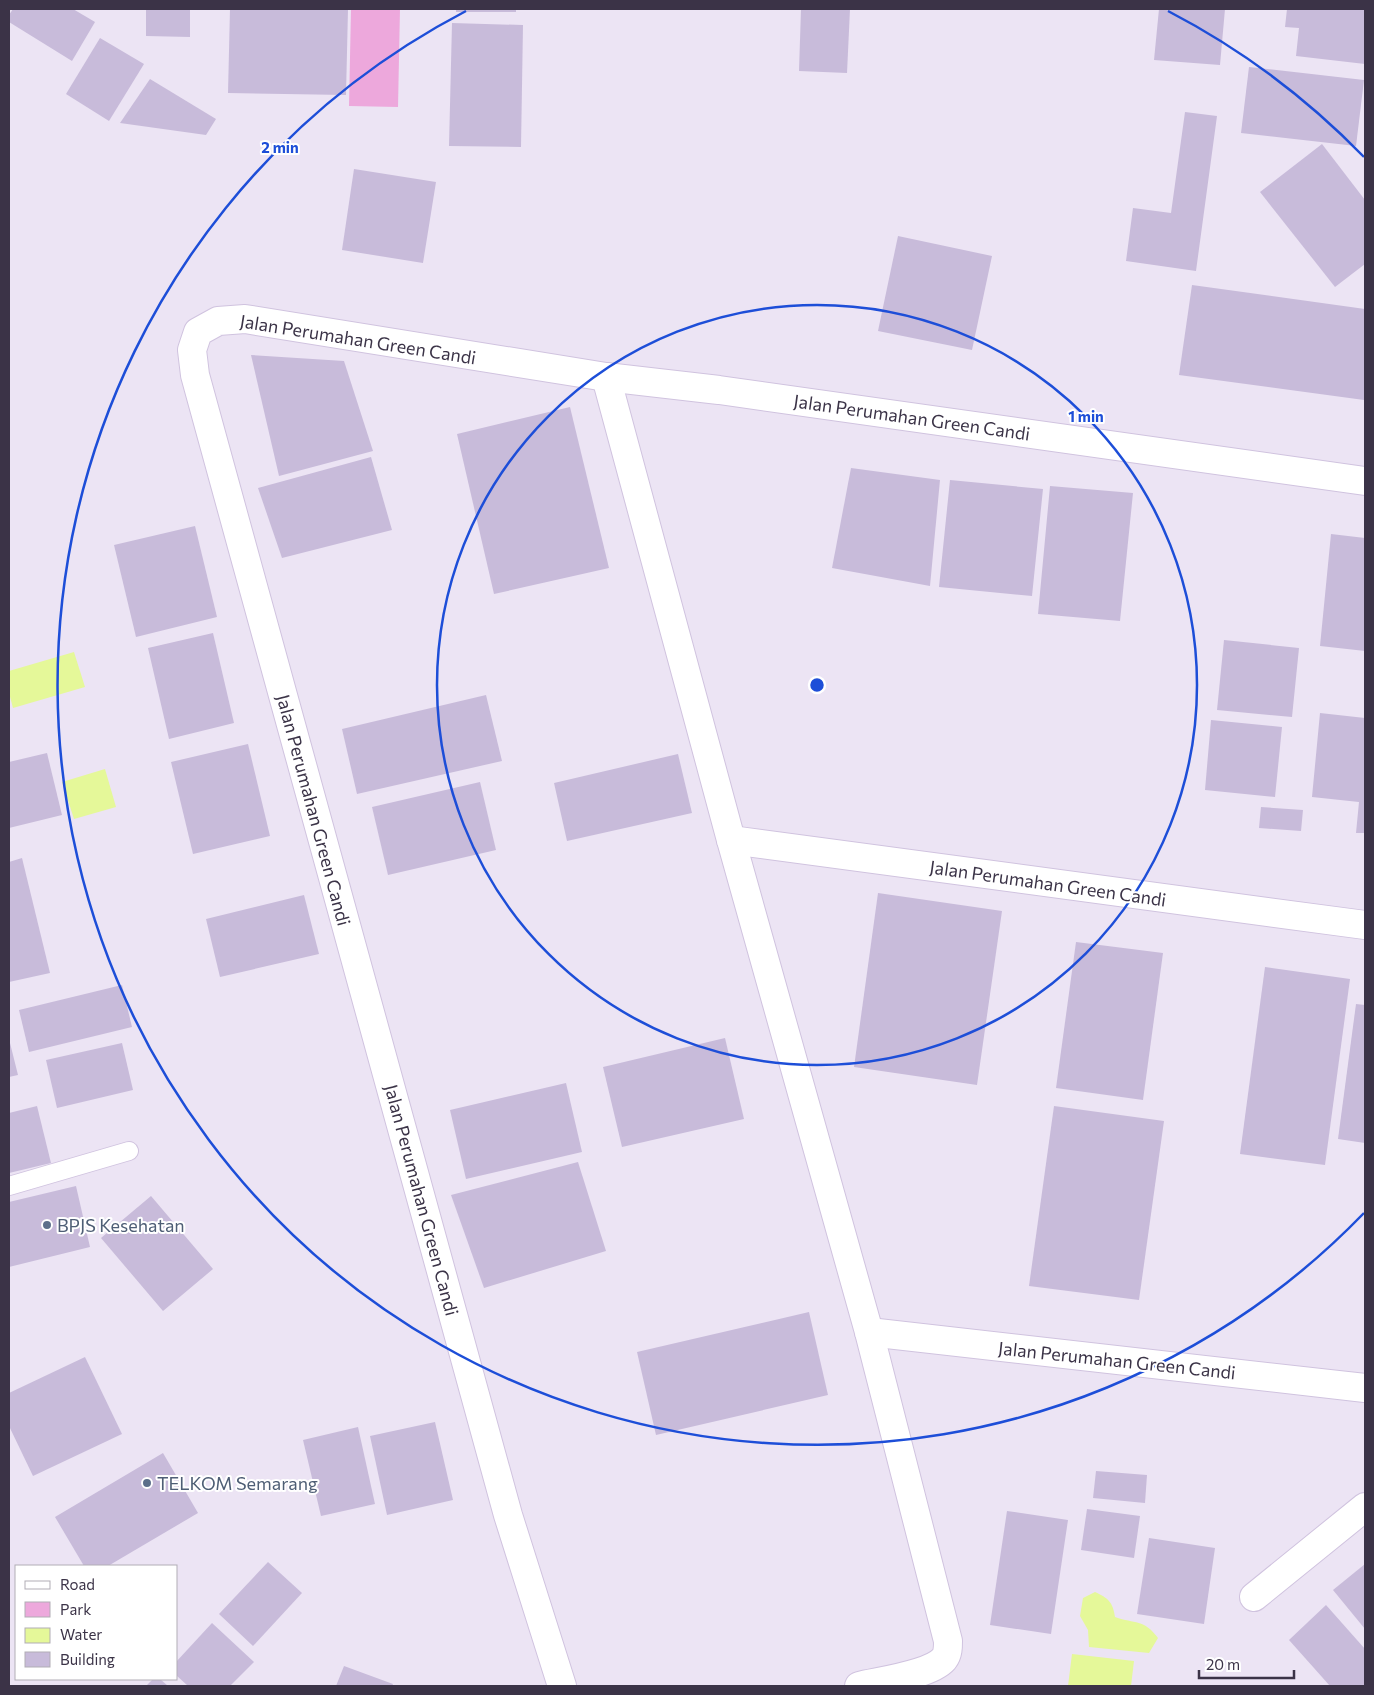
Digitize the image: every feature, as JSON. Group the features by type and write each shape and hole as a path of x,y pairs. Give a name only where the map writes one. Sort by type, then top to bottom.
{"street":[{"name":"Jalan Perumahan Green Candi","path":"562,1686 508,1515 195,375 192,350 198,332 218,321 245,319 606,377 719,390 1365,481"},
{"path":"606,377 731,840 869,1332 948,1645 943,1660 929,1668 859,1686"},
{"name":"Jalan Perumahan Green Candi","path":"731,840 1365,925"},
{"name":"Jalan Perumahan Green Candi","path":"869,1332 1365,1388"},
{"path":"1254,1596 1365,1507"}],"lane":[{"path":"9,1186 129,1151"}],"green space":[{"path":"351,9 400,9 398,107 349,106"}],"water":[{"path":"74,652 85,687 13,708 9,693 9,671"},
{"path":"105,769 116,807 74,819 62,782"},
{"path":"1095,1592 1109,1601 1115,1617 1139,1623 1153,1632 1158,1638 1149,1653 1089,1647 1088,1630 1080,1616 1083,1598"},
{"path":"1072,1654 1134,1661 1131,1686 1068,1686"}],"building":[{"path":"13,9 73,9 95,22 72,61 9,22 9,15"},
{"path":"146,9 190,9 190,37 146,36"},
{"path":"230,9 348,9 346,95 228,93"},
{"path":"456,9 516,9 516,12 456,12"},
{"path":"801,9 850,9 847,73 799,71"},
{"path":"1159,9 1225,9 1220,65 1154,60"},
{"path":"1287,9 1365,9 1365,64 1296,56 1299,28 1285,27"},
{"path":"452,23 523,25 521,147 449,146"},
{"path":"100,38 144,64 109,121 66,94"},
{"path":"1249,67 1364,80 1356,146 1241,133"},
{"path":"150,79 216,119 206,135 120,123"},
{"path":"1185,112 1217,116 1196,271 1126,261 1133,208 1171,213"},
{"path":"1322,144 1365,200 1365,264 1335,287 1260,192"},
{"path":"354,169 436,182 423,263 342,250"},
{"path":"898,236 992,256 972,350 878,331"},
{"path":"1192,285 1365,309 1364,400 1179,375"},
{"path":"251,355 344,361 373,451 279,476"},
{"path":"570,407 609,568 494,594 457,434"},
{"path":"371,457 392,530 282,558 258,488"},
{"path":"851,468 940,480 930,586 832,568"},
{"path":"950,480 1043,489 1032,596 939,587"},
{"path":"1050,486 1133,493 1120,621 1038,614"},
{"path":"195,526 217,617 136,637 114,545"},
{"path":"1331,534 1365,538 1365,651 1320,646"},
{"path":"213,633 234,723 169,739 148,648"},
{"path":"1224,640 1299,648 1292,717 1217,710"},
{"path":"486,695 502,761 357,794 342,729"},
{"path":"1320,713 1365,718 1365,833 1356,833 1359,802 1312,797"},
{"path":"1211,720 1282,727 1275,797 1205,790"},
{"path":"248,744 270,836 193,854 171,762"},
{"path":"47,753 62,815 9,828 9,762"},
{"path":"678,754 692,813 567,841 554,783"},
{"path":"480,782 496,850 388,875 372,807"},
{"path":"1261,807 1303,810 1301,831 1259,828"},
{"path":"22,858 50,973 9,982 9,862"},
{"path":"878,893 1002,911 977,1085 854,1067"},
{"path":"304,895 319,954 220,977 206,919"},
{"path":"1076,942 1163,953 1143,1100 1056,1088"},
{"path":"1265,967 1350,979 1325,1165 1240,1154"},
{"path":"122,985 132,1027 29,1052 19,1010"},
{"path":"1356,1004 1365,1005 1365,1143 1338,1139"},
{"path":"725,1038 744,1119 622,1147 603,1067"},
{"path":"9,1039 18,1075 9,1077"},
{"path":"122,1043 133,1090 57,1108 46,1060"},
{"path":"566,1083 582,1152 466,1179 450,1110"},
{"path":"37,1106 51,1163 9,1173 9,1113"},
{"path":"1054,1106 1164,1121 1139,1300 1029,1286"},
{"path":"578,1162 606,1251 484,1288 451,1195"},
{"name":"BPJS Kesehatan","path":"76,1186 90,1247 9,1267 9,1202"},
{"path":"151,1196 213,1269 163,1311 101,1238"},
{"path":"809,1312 828,1395 656,1435 637,1352"},
{"path":"85,1357 122,1434 33,1476 9,1426 9,1393"},
{"path":"435,1422 453,1500 387,1515 370,1436"},
{"path":"358,1427 375,1504 321,1516 303,1440"},
{"name":"TELKOM Semarang","path":"163,1453 198,1513 110,1565 83,1565 55,1517"},
{"path":"1096,1471 1147,1475 1145,1503 1093,1498"},
{"path":"1087,1509 1140,1516 1134,1558 1081,1550"},
{"path":"1007,1511 1068,1520 1051,1634 990,1625"},
{"path":"1149,1538 1215,1548 1204,1624 1137,1614"},
{"path":"268,1562 302,1593 253,1646 219,1614"},
{"path":"1365,1564 1365,1629 1333,1590"},
{"path":"1326,1605 1365,1649 1365,1686 1330,1686 1289,1640"},
{"path":"212,1623 254,1662 230,1686 188,1686 178,1677 178,1660"},
{"path":"344,1666 393,1684 392,1686 336,1686"},
{"path":"152,1680 161,1680 168,1686 146,1686"}],"place":[{"name":"BPJS Kesehatan","path":"47,1225"},
{"name":"TELKOM Semarang","path":"147,1483"}]}
